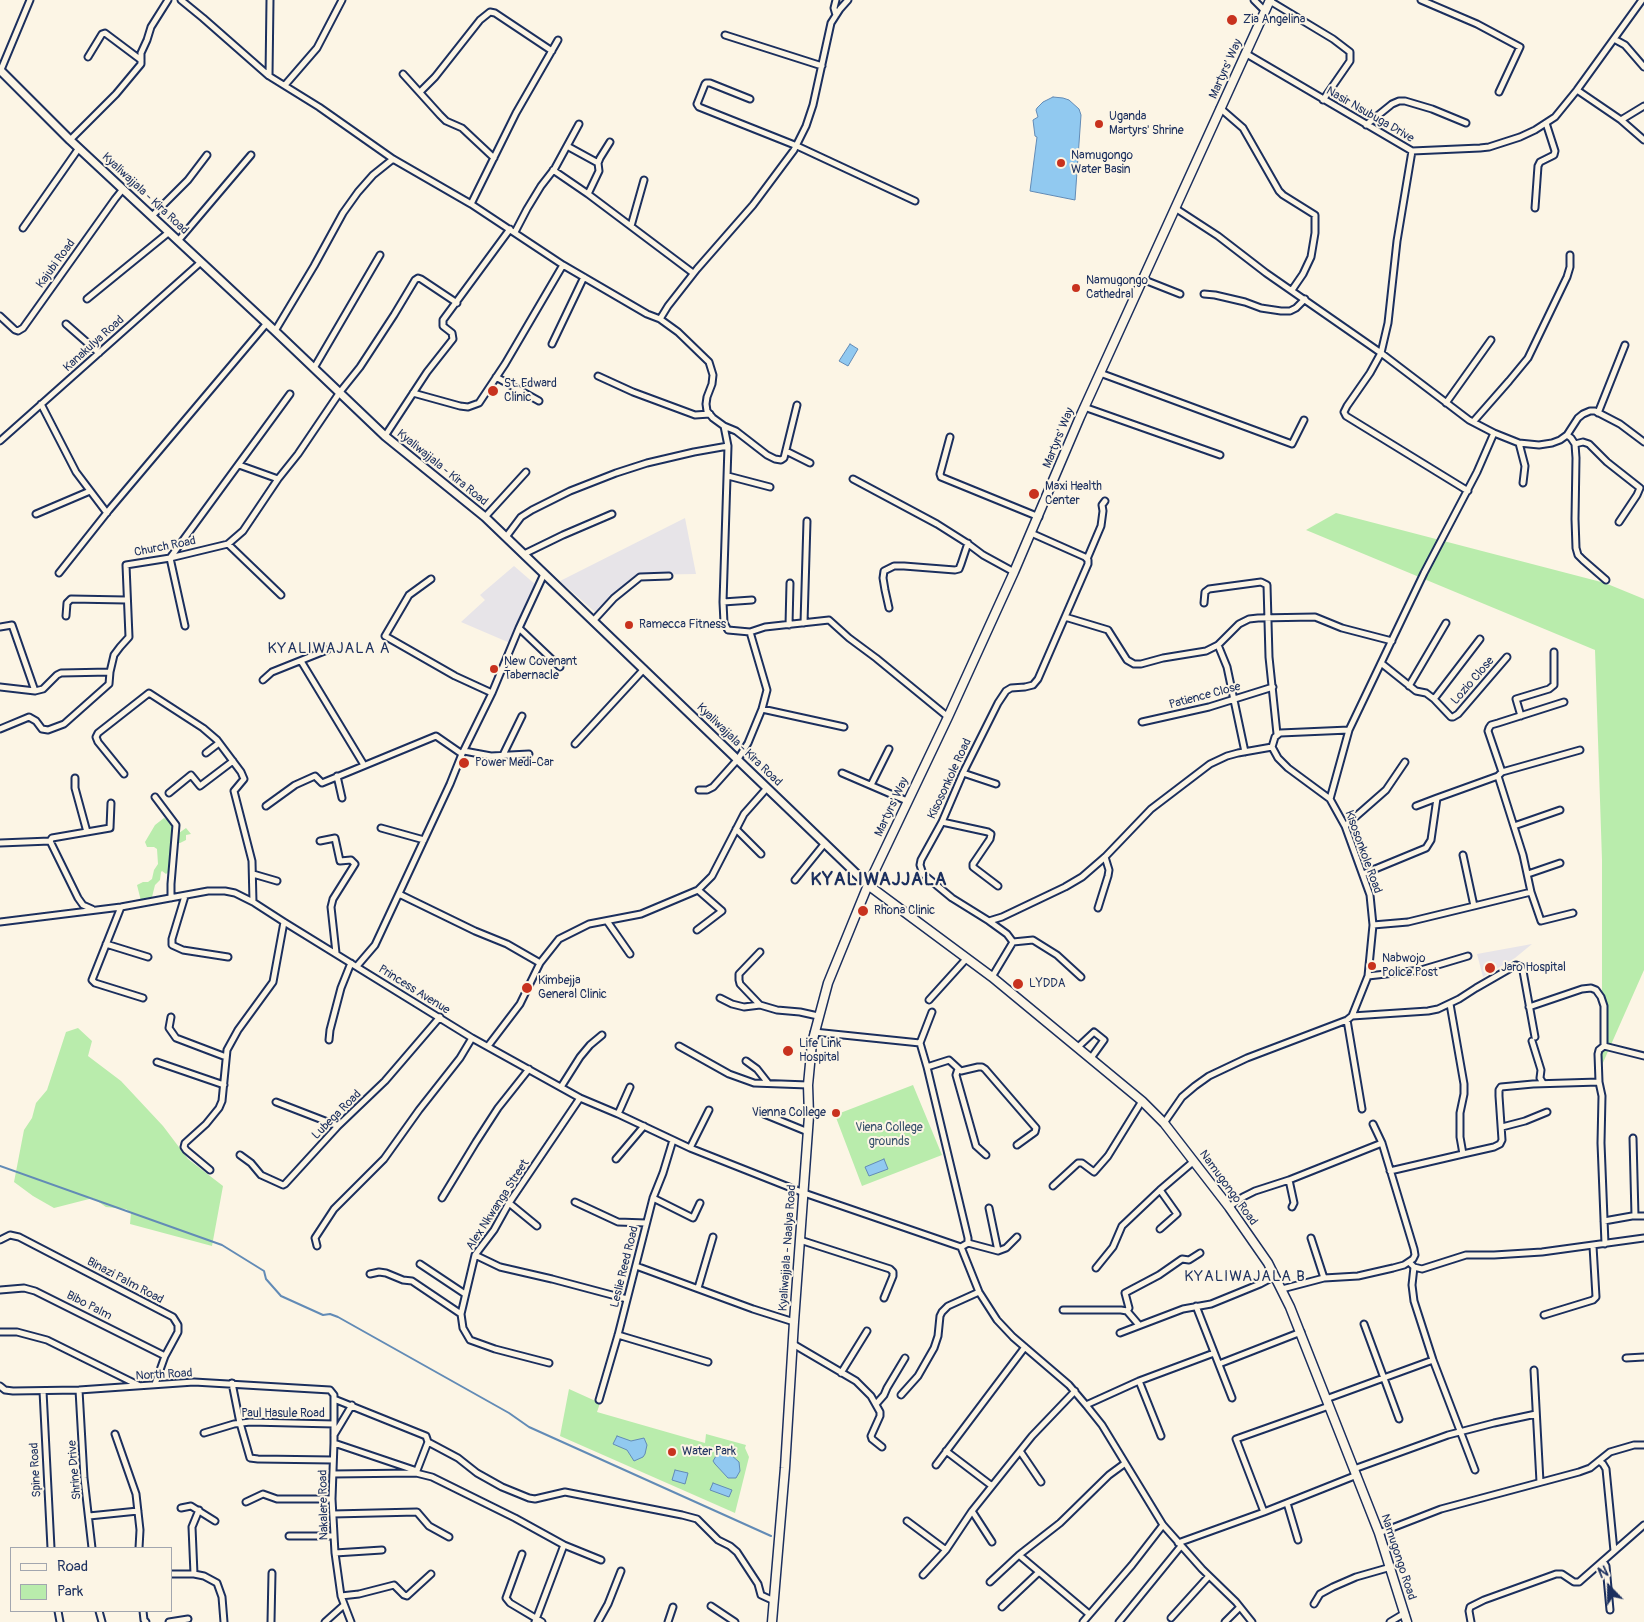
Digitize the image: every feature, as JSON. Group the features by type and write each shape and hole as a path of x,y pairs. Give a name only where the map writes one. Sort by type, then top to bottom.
{"main road":[{"name":"Martyrs' Way","path":"868,885 1014,572 1084,408 1244,53 1270,0"},
{"name":"Namugongo Road","path":"868,885 992,977 1142,1101 1164,1123 1229,1207 1262,1254 1282,1289 1379,1533 1407,1622"},
{"name":"Kyaliwajjala - Naalya Road","path":"772,1622 785,1468 804,1192 809,1116 808,1085 814,1032 837,959 868,885"}],"street":[{"path":"0,71 30,0"},
{"path":"70,140 116,94 140,64 141,53 151,27 168,0"},
{"path":"269,76 270,0"},
{"path":"285,85 317,48 342,0"},
{"path":"836,0 834,8 836,15"},
{"path":"660,319 693,273 753,205 797,146 813,105 832,23 848,0"},
{"path":"1254,0 1264,10"},
{"path":"1270,0 1347,48 1350,52 1350,60 1323,100"},
{"path":"1422,0 1477,24 1520,47 1499,92"},
{"name":"Nasir Nsubuga Drive","path":"1244,53 1412,151 1489,147 1520,137 1555,117 1577,90 1642,0"},
{"path":"185,1 269,76 320,107 393,160 472,204 563,265 647,314 660,319 684,338 712,368 714,375 706,404 707,411 724,426 736,431 775,460 784,458 797,405"},
{"path":"420,92 440,71 480,20 490,12 495,13 552,50"},
{"path":"88,58 102,34 105,33 141,60"},
{"path":"725,35 822,66"},
{"path":"1614,39 1625,46 1644,68"},
{"path":"472,204 516,113 558,40"},
{"name":"Kyaliwajjala - Kira Road","path":"0,71 168,233 276,331 385,436 485,517 868,885"},
{"path":"403,74 446,121 462,128 494,158"},
{"path":"750,99 706,82 696,104 699,107 797,146 915,201"},
{"path":"1577,90 1621,120 1644,140"},
{"path":"1366,125 1392,104 1399,101 1432,109 1466,123"},
{"path":"1621,120 1644,106"},
{"path":"1220,108 1243,128 1283,196 1315,215 1315,233 1311,257 1303,274 1292,290"},
{"path":"1536,208 1538,166 1540,162 1554,155 1555,151 1546,123"},
{"path":"385,436 427,372 453,339 453,336 443,326 443,323 513,231 553,170 580,124"},
{"path":"588,194 599,171 598,164 610,142"},
{"path":"568,146 598,164"},
{"path":"23,228 79,148"},
{"path":"1412,151 1397,241 1388,323 1381,353 1370,373 1347,406 1344,414 1468,490"},
{"path":"152,216 188,180 207,155"},
{"path":"178,241 251,155"},
{"path":"276,331 343,213 373,175 393,160"},
{"path":"553,170 632,226 693,273"},
{"path":"632,226 644,180"},
{"name":"Kajubi Road","path":"0,316 16,330 18,331 23,328 123,189"},
{"path":"1174,208 1218,236 1266,273 1381,353 1473,422 1520,443 1539,445 1560,440 1567,435 1578,418 1590,411 1620,424 1644,442"},
{"path":"87,299 168,233"},
{"path":"314,368 380,255"},
{"path":"1473,422 1528,358 1567,277 1570,267 1570,255"},
{"name":"Kanakulya Road","path":"0,441 201,262"},
{"path":"413,393 468,407 474,406 482,399 520,340 563,265"},
{"path":"552,344 584,277"},
{"path":"281,595 228,544 243,530 278,479 298,454 378,340 415,280 421,278 456,304"},
{"path":"1142,279 1180,294"},
{"path":"1204,294 1215,295 1281,312 1296,308 1305,299"},
{"path":"66,324 99,352"},
{"path":"58,573 267,324"},
{"path":"1446,403 1491,340"},
{"path":"1598,413 1624,345"},
{"path":"1100,373 1292,444 1304,420"},
{"path":"598,376 633,392 695,415 710,414"},
{"path":"496,377 539,401"},
{"path":"185,626 170,558 290,394"},
{"path":"41,404 76,472 107,513"},
{"path":"1084,408 1220,455"},
{"path":"724,426 728,446 728,476 723,602 724,623 728,630 750,632 765,627 825,620 832,622 856,644 948,717"},
{"path":"1330,799 1350,730 1424,573 1468,490 1494,432"},
{"path":"1567,435 1572,438 1575,444 1576,548 1582,560 1606,580"},
{"path":"950,437 940,476 1039,516"},
{"path":"1575,444 1583,442 1589,444 1598,451 1606,462 1642,490 1619,522"},
{"path":"1520,443 1525,466 1523,483"},
{"path":"506,538 521,517 570,491 647,463 728,446"},
{"path":"786,451 810,463"},
{"path":"239,465 278,479"},
{"path":"485,517 526,472"},
{"path":"728,476 770,487"},
{"path":"853,479 937,524 968,543 983,555 1014,572"},
{"path":"36,514 90,492"},
{"name":"Kisosonkole Road","path":"1013,942 1007,934 952,898 923,874 920,870 921,860 942,822 963,773 998,703 1006,691 1011,688 1033,685 1038,680 1088,564 1087,558 1101,526 1102,505 1105,501"},
{"path":"524,554 612,514"},
{"path":"804,623 807,521"},
{"path":"1031,533 1087,558"},
{"path":"889,608 883,578 884,571 894,566 955,570 961,564 968,543"},
{"name":"Church Road","path":"0,729 29,718 36,721 42,729 48,730 64,724 110,684 110,672 114,656 129,637 126,565 170,558 228,544"},
{"path":"329,1040 341,988 354,964 375,945 492,693 544,574"},
{"path":"593,621 614,598 640,577 669,576"},
{"path":"431,579 409,594 385,636 455,676 492,693"},
{"path":"788,625 790,583"},
{"path":"989,921 1016,910 1082,877 1105,857 1143,816 1210,764 1227,756 1272,747 1277,734 1267,618 1267,585 1264,583 1209,589 1205,592 1204,603"},
{"path":"66,616 68,603 71,599 126,600"},
{"path":"723,602 752,600"},
{"path":"1065,617 1108,630 1127,660 1134,664 1206,651 1218,645 1244,621 1258,618 1315,617 1342,628 1392,642"},
{"path":"1409,686 1446,623"},
{"path":"0,627 12,625 35,691"},
{"path":"519,628 560,667"},
{"path":"699,790 707,790 713,787 738,759 748,743 762,709 767,690 750,632"},
{"path":"1381,663 1409,686 1434,698 1480,639"},
{"path":"1218,645 1228,667 1245,752"},
{"path":"263,680 272,672 327,650"},
{"path":"1521,716 1516,699 1549,689 1554,685 1554,652"},
{"name":"Lozio Close","path":"1434,698 1453,717 1458,714 1507,657"},
{"path":"301,660 364,765"},
{"path":"575,744 644,669"},
{"path":"0,687 35,691 43,689 61,673 110,672"},
{"name":"Patience Close","path":"1142,722 1209,707 1273,687"},
{"path":"124,774 96,737 98,733 148,693 204,728 233,760 244,780 234,791 252,862 253,902"},
{"path":"1564,702 1491,725 1488,731 1540,920 1573,913"},
{"path":"762,709 844,727"},
{"path":"503,755 522,716"},
{"path":"1277,734 1350,730"},
{"path":"266,806 295,785 315,776 322,783 436,736 463,752 491,756 529,754"},
{"path":"206,753 219,743"},
{"name":"Kisosonkole Road","path":"1272,747 1278,758 1288,768 1330,799 1345,826 1370,896 1373,925 1368,976 1349,1018"},
{"path":"871,785 889,749"},
{"path":"1416,806 1500,774 1580,750"},
{"path":"169,793 192,775 200,786 233,760"},
{"path":"1345,826 1386,790 1405,762"},
{"path":"842,773 907,801"},
{"path":"963,773 996,784"},
{"path":"337,776 342,798"},
{"path":"75,778 75,788 86,832"},
{"path":"488,1046 520,1004 540,963 559,940 589,924 641,914 698,890 712,876 744,814 768,788"},
{"path":"155,796 176,825 171,898"},
{"path":"1363,874 1426,848 1431,840 1438,798"},
{"path":"0,842 50,841 52,838 110,828 111,803"},
{"path":"1514,826 1560,810"},
{"path":"942,822 991,834 973,867 998,886"},
{"path":"381,828 424,840"},
{"path":"736,828 762,854"},
{"path":"320,841 335,838 340,861 351,860 355,864 333,899 331,907 336,953"},
{"path":"50,841 78,898 83,905 92,909"},
{"path":"795,880 825,844"},
{"path":"1463,855 1474,906"},
{"path":"1098,908 1108,876 1105,857"},
{"path":"1528,874 1560,863"},
{"path":"253,874 277,881"},
{"path":"697,930 722,911 698,890"},
{"name":"Princess Avenue","path":"0,922 120,907 208,891 225,891 241,895 472,1038 580,1098 690,1148 804,1192 961,1247"},
{"path":"1373,925 1408,922 1532,892"},
{"path":"399,894 475,931 507,944 540,963"},
{"path":"186,896 172,939 172,945 184,950 228,957"},
{"path":"120,907 92,978 93,982 143,998"},
{"path":"607,921 630,954"},
{"path":"210,1170 186,1150 184,1147 185,1143 206,1124 219,1108 222,1101 227,1050 238,1030 273,982 284,922"},
{"path":"992,977 1013,942 1033,940 1056,955 1081,977"},
{"path":"106,944 148,957"},
{"path":"760,952 739,974 739,980 760,1005"},
{"path":"1368,976 1421,970 1468,956"},
{"path":"929,1000 967,958"},
{"path":"1164,1123 1182,1097 1195,1086 1209,1076 1247,1058 1349,1018 1428,1011 1450,1004 1516,965 1523,970 1542,1083"},
{"path":"1529,1007 1582,989 1594,989 1601,997 1604,1006 1604,1046"},
{"path":"720,998 732,1004 744,1006 760,1005 777,1010 818,1016"},
{"path":"1450,1004 1464,1084 1460,1113 1460,1137 1463,1154"},
{"path":"932,1012 920,1042 968,1243"},
{"path":"171,1017 169,1028 176,1038 226,1058"},
{"name":"Lubega Road","path":"240,1155 251,1163 261,1175 283,1185 285,1184 338,1126 385,1081 440,1017"},
{"path":"1349,1018 1362,1109"},
{"path":"814,1032 920,1042"},
{"path":"1078,1047 1094,1032 1104,1040 1091,1058"},
{"path":"561,1087 580,1057 602,1035"},
{"path":"317,1246 315,1238 334,1209 384,1159 460,1058 472,1038"},
{"path":"679,1046 728,1074 754,1083 768,1082 808,1085"},
{"path":"1604,1046 1644,1056"},
{"path":"1604,1046 1599,1050 1598,1054 1603,1110 1601,1143 1605,1244"},
{"path":"927,1067 949,1060 961,1071 982,1066 1034,1124 1035,1132 1017,1145"},
{"path":"746,1061 757,1069 768,1082"},
{"path":"157,1062 224,1085"},
{"path":"442,1198 498,1108 529,1069"},
{"path":"958,1069 956,1075 976,1146 986,1155"},
{"path":"1390,1171 1500,1144 1502,1140 1502,1127 1499,1090 1501,1087 1542,1083 1599,1082"},
{"path":"618,1114 630,1087"},
{"name":"Alex Nkwanga Street","path":"549,1363 495,1350 470,1340 463,1328 461,1314 475,1254 494,1230 580,1098"},
{"path":"1053,1186 1078,1163 1082,1163 1094,1172 1108,1156 1142,1101"},
{"path":"276,1102 338,1126"},
{"path":"690,1148 709,1110"},
{"path":"1502,1127 1526,1121 1547,1112"},
{"path":"764,1114 808,1132"},
{"path":"1282,1289 1324,1278 1358,1276 1393,1268 1409,1262 1415,1255 1382,1142 1373,1124"},
{"path":"616,1159 644,1126"},
{"path":"1633,1138 1635,1216"},
{"name":"Leslie Reed Road","path":"598,1400 618,1335 653,1198 673,1140"},
{"path":"1229,1207 1255,1191 1289,1180 1382,1142"},
{"path":"1096,1268 1113,1247 1122,1226 1194,1161"},
{"path":"1289,1180 1294,1203 1292,1207"},
{"path":"1160,1190 1177,1214 1160,1229"},
{"path":"653,1198 693,1218 700,1203"},
{"path":"574,1202 618,1222 646,1223"},
{"path":"510,1203 537,1226"},
{"path":"989,1208 998,1251"},
{"path":"1604,1221 1644,1216"},
{"name":"Binazi Palm Road","path":"0,1240 10,1236 19,1237 173,1317 179,1328 165,1356 155,1384"},
{"path":"698,1288 712,1237"},
{"path":"1017,1237 1006,1248 998,1251 968,1243 961,1247 979,1292 998,1320 1013,1337 1075,1391 1086,1404 1102,1426 1163,1526 1252,1622"},
{"path":"1311,1238 1324,1278"},
{"path":"1409,1262 1414,1267 1422,1269 1466,1255 1504,1255 1593,1246 1644,1238"},
{"path":"800,1240 890,1269 893,1272 893,1276 884,1298"},
{"path":"1544,1315 1593,1300 1596,1297 1593,1246"},
{"path":"1127,1311 1129,1308 1124,1293 1160,1275 1182,1259 1189,1260 1200,1253"},
{"path":"475,1254 500,1267 627,1299"},
{"path":"420,1264 465,1294"},
{"path":"636,1266 794,1322"},
{"path":"1414,1267 1412,1294 1433,1360 1475,1470"},
{"path":"370,1274 386,1273 403,1280 412,1281 461,1314"},
{"path":"1120,1333 1184,1309 1211,1304 1275,1276"},
{"name":"Bibo Palm","path":"0,1290 24,1288 35,1291 165,1356"},
{"path":"901,1395 918,1376 934,1348 942,1312 948,1306 979,1292"},
{"path":"1196,1306 1232,1398"},
{"path":"1063,1310 1127,1311 1139,1325"},
{"path":"1364,1324 1399,1419"},
{"path":"840,1373 867,1331"},
{"path":"0,1332 16,1332 47,1340 139,1386"},
{"path":"1219,1364 1300,1332"},
{"path":"618,1335 708,1362"},
{"path":"793,1344 861,1385 877,1403 880,1416 871,1436 882,1447"},
{"path":"936,1465 1025,1347"},
{"path":"1086,1404 1139,1381 1214,1353"},
{"path":"1626,1358 1644,1357"},
{"path":"877,1403 884,1395 905,1358"},
{"path":"1264,1512 1236,1439 1384,1378 1433,1360"},
{"path":"1534,1370 1540,1482"},
{"path":"1139,1381 1161,1436"},
{"name":"North Road","path":"1,1387 12,1391 43,1391 194,1382 328,1389 333,1393 334,1399"},
{"path":"232,1384 250,1458 333,1460"},
{"name":"Shrine Drive","path":"79,1390 84,1478 92,1547"},
{"name":"Spine Road","path":"43,1391 51,1547"},
{"path":"924,1575 946,1550 972,1510 1020,1451 1075,1391"},
{"path":"334,1399 426,1436 428,1442 416,1472"},
{"name":"Nakalere Road","path":"334,1399 332,1499 335,1553 341,1596 351,1622"},
{"path":"334,1435 352,1405"},
{"path":"1119,1622 1180,1544 1287,1503 1427,1442 1461,1431 1536,1414"},
{"name":"Paul Hasule Road","path":"204,1433 240,1423 334,1424"},
{"path":"115,1434 136,1494 139,1547"},
{"path":"428,1442 458,1458 477,1473 529,1498 535,1499 565,1492 697,1519 718,1540 737,1552 758,1584 761,1595 774,1600"},
{"path":"334,1443 432,1477 515,1518 564,1545 601,1560"},
{"path":"1379,1533 1441,1509 1579,1472 1590,1468 1610,1452 1644,1444"},
{"path":"946,1451 992,1486"},
{"path":"1020,1451 1041,1482"},
{"path":"1598,1461 1606,1469 1614,1552"},
{"path":"990,1582 1019,1555 1060,1523 1109,1475 1124,1464"},
{"path":"333,1474 416,1472"},
{"path":"246,1502 263,1494 277,1499 332,1499"},
{"path":"1287,1503 1298,1540"},
{"path":"182,1508 191,1506 215,1521"},
{"path":"194,1574 192,1527 199,1510"},
{"path":"972,1510 992,1542"},
{"path":"89,1516 138,1511"},
{"path":"333,1514 417,1512 429,1526 449,1537"},
{"path":"907,1522 946,1550"},
{"path":"1471,1622 1468,1609 1473,1605 1556,1574 1562,1574 1574,1582 1579,1582 1644,1525"},
{"path":"1083,1622 1163,1526"},
{"path":"289,1536 334,1536"},
{"path":"536,1620 564,1545"},
{"path":"335,1553 382,1550"},
{"path":"522,1554 506,1598 510,1603 542,1622"},
{"path":"1019,1555 1089,1614"},
{"path":"1603,1561 1606,1566 1610,1610"},
{"path":"1314,1604 1320,1594 1356,1577 1391,1567"},
{"path":"598,1622 608,1604 621,1571"},
{"path":"1002,1607 1039,1572"},
{"path":"271,1622 272,1573"},
{"path":"172,1574 194,1574 212,1580 220,1588 224,1622"},
{"path":"341,1596 358,1594 392,1585 407,1596 431,1574"},
{"path":"1171,1618 1209,1576"},
{"path":"325,1622 344,1605"},
{"path":"711,1606 735,1622"},
{"path":"668,1622 673,1607"},
{"path":"1225,1622 1240,1607"},
{"path":"1390,1622 1405,1613"},
{"path":"169,1622 188,1619"}],"shaded area":[{"path":"685,518 696,574 636,575 595,612 560,581"},
{"path":"514,566 536,585 510,643 461,622 485,600 480,595"},
{"name":"Jaro Hospital","path":"1532,944 1515,958 1483,977 1477,954"}],"green space":[{"path":"1336,513 1605,583 1644,599 1644,970 1602,1065 1602,860 1595,650 1306,530"},
{"path":"164,818 170,821 179,833 186,828 191,834 186,835 186,840 176,843 173,868 166,874 161,872 160,880 155,885 151,901 141,901 137,885 152,879 158,864 157,849 147,847 145,842 155,825"},
{"path":"78,1028 92,1041 88,1056 121,1081 163,1126 188,1159 223,1186 212,1246 130,1224 131,1213 126,1209 106,1207 93,1198 54,1208 14,1182 24,1130 32,1118 36,1103 47,1090 66,1032"},
{"name":"Viena College grounds","path":"913,1085 942,1155 862,1186 835,1115"},
{"name":"Water Park","path":"569,1389 600,1403 597,1412 705,1443 706,1434 746,1445 745,1448 749,1457 735,1513 560,1436"}],"water":[{"path":"1053,97 1069,100 1079,109 1081,115 1075,200 1030,191 1037,137 1035,136 1033,120 1038,117 1037,108 1043,102"},
{"path":"850,344 858,349 848,366 839,361"},
{"path":"884,1159 888,1169 869,1176 865,1167"},
{"path":"617,1436 631,1441 644,1438 647,1445 643,1457 634,1461 627,1450 613,1444"},
{"path":"719,1451 730,1454 739,1462 740,1471 736,1478 728,1478 713,1461"},
{"path":"675,1470 688,1473 685,1484 672,1480"},
{"path":"713,1483 732,1490 729,1497 710,1490"}],"waterway":[{"path":"0,1166 222,1245 264,1271 266,1279 281,1296 323,1315 330,1314 338,1317 509,1413 529,1427 771,1536"}],"place":[{"name":"Zia Angelina","path":"1232,20"},
{"name":"Uganda Martyrs' Shrine","path":"1099,124"},
{"name":"Namugongo Water Basin","path":"1061,163"},
{"name":"Namugongo Cathedral","path":"1076,288"},
{"name":"St. Edward Clinic","path":"493,391"},
{"name":"Maxi Health Center","path":"1034,494"},
{"name":"Ramecca Fitness","path":"629,625"},
{"name":"New Covenant Tabernacle","path":"494,669"},
{"name":"Power Medi-Car","path":"464,763"},
{"name":"Rhona Clinic","path":"863,911"},
{"name":"Nabwojo Police Post","path":"1372,966"},
{"name":"Jaro Hospital","path":"1490,968"},
{"name":"LYDDA","path":"1018,984"},
{"name":"Kimbejja General Clinic","path":"527,988"},
{"name":"Life Link Hospital","path":"788,1051"},
{"name":"Vienna College","path":"836,1113"},
{"name":"Water Park","path":"672,1452"}],"district":[{"name":"KYALIWAJALA A","path":"329,649"},
{"name":"KYALIWAJJALA","path":"879,880"},
{"name":"KYALIWAJALA B","path":"1245,1277"}]}
